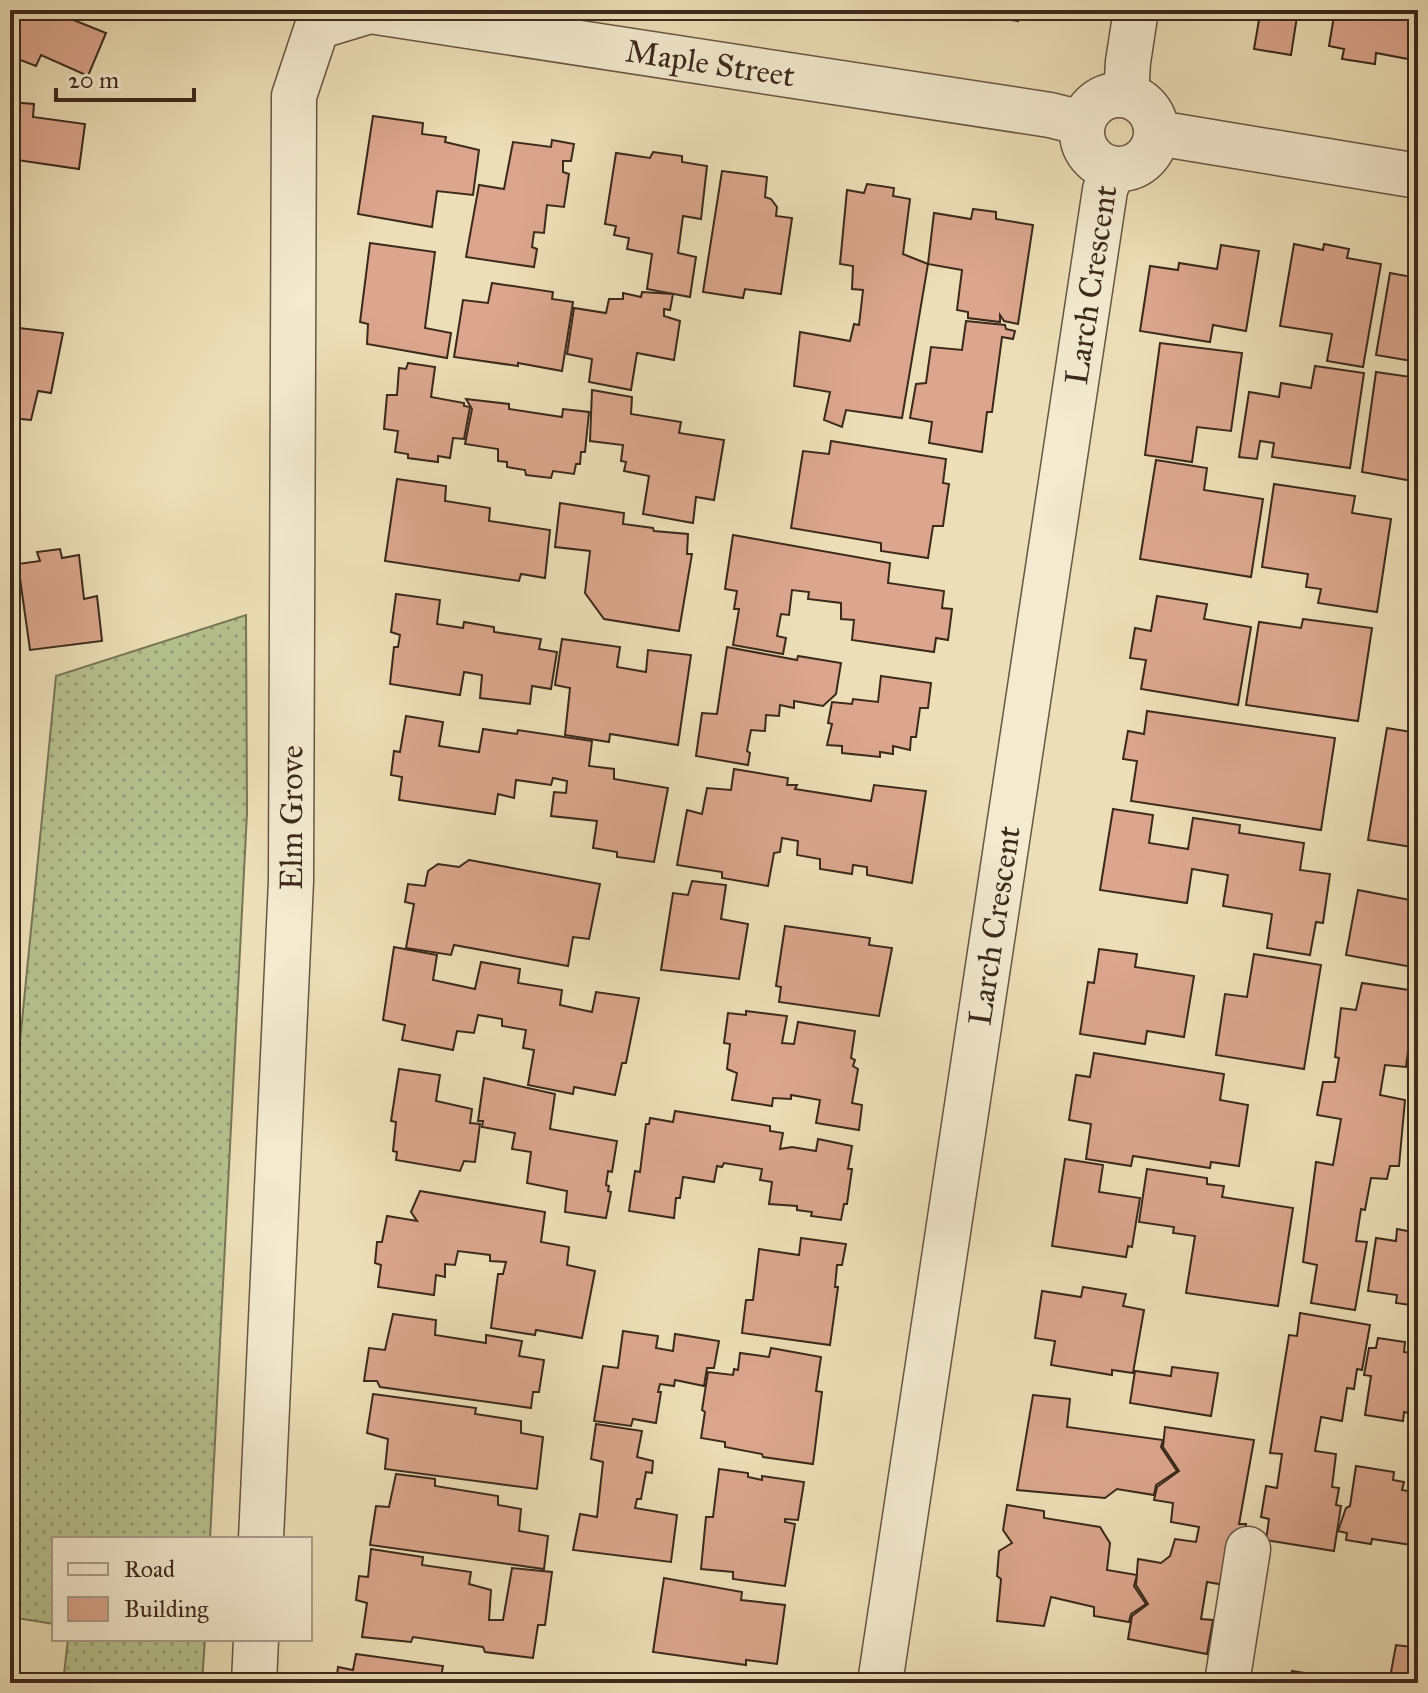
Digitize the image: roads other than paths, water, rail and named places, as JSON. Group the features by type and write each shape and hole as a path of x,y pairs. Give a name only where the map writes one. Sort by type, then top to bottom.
{"street":[{"path":"1126,95 1136,10"},
{"name":"Maple Street","path":"294,96 317,27 370,11 1050,115 1082,123"},
{"path":"1126,95 1146,105 1153,116 1157,133 1153,146 1138,164 1112,170 1087,153 1082,141 1082,123 1097,101 1109,96 1126,95"},
{"name":"Elm Grove","path":"261,1537 291,881 294,96"},
{"path":"1157,133 1418,176"},
{"name":"Larch Crescent","path":"880,1683 1103,206 1112,170"},
{"path":"1227,1683 1248,1549"},
{"path":"254,1683 256,1641"}]}
